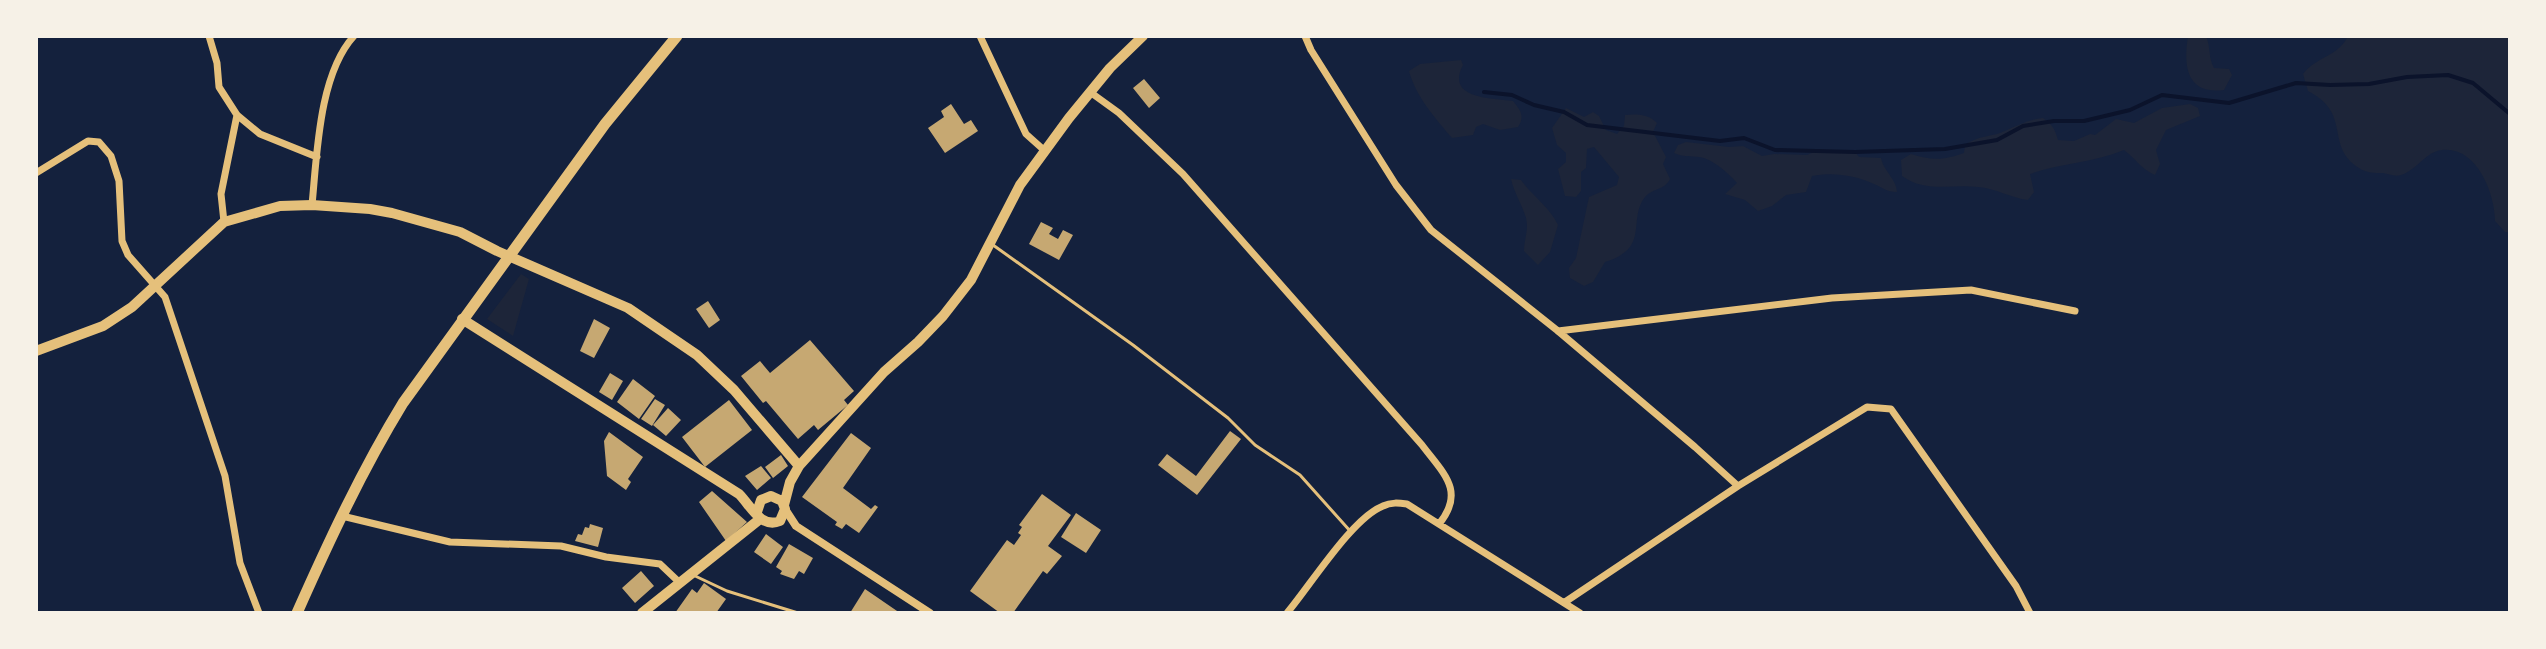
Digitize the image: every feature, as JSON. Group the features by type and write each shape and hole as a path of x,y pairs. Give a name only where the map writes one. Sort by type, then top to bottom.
{"main road":[{"path":"297,613 382,436 462,319 605,124 677,36"},
{"path":"462,319 739,494 767,524 776,523 782,518 790,482 799,466 884,372 943,316 971,280 1020,185 1090,92 1143,36"},
{"path":"36,351 103,326 132,307 224,222 280,206 312,205 392,213 460,232 628,308 697,355 734,390 799,466"},
{"path":"642,613 758,516 758,504 790,482"},
{"path":"739,494 779,498 784,507"}],"street":[{"path":"209,36 217,63 219,87 237,115 260,134 317,157"},
{"path":"312,205 329,77 354,36"},
{"path":"980,36 1026,134 1045,151"},
{"path":"1305,36 1387,172 1431,230 1558,331 1738,486"},
{"path":"1090,92 1119,113 1183,174 1422,445 1450,483 1453,500 1449,512 1439,524"},
{"path":"224,222 221,194 237,115"},
{"path":"36,173 88,141 99,142 111,156 119,181 122,241 128,255 165,297 225,476 240,563 259,613"},
{"path":"1558,331 1832,298 1971,290 2075,311"},
{"path":"1565,602 1738,486 1867,407 1891,409 2016,586 2030,613"},
{"path":"1287,613 1351,532 1371,512 1393,502 1407,504 1580,613"},
{"path":"784,507 796,526"},
{"path":"342,516 450,542 561,546 606,557 660,564 680,583"},
{"path":"776,523 796,526 930,613"}],"lane":[{"path":"990,242 1133,345 1228,418 1255,445 1300,475 1351,532"},
{"path":"691,574 727,591 798,613"}],"shaded area":[{"path":"2188,36 2206,36 2214,68 2229,69 2232,75 2224,90 2202,88 2190,76 2186,58"},
{"path":"2348,36 2510,36 2510,232 2505,232 2495,221 2492,198 2482,174 2465,156 2454,151 2436,151 2407,173 2396,176 2365,171 2349,159 2339,140 2330,110 2308,91 2303,74 2339,48"},
{"path":"1461,60 1460,85 1465,91 1513,101 1521,114 1518,127 1500,130 1483,124 1476,127 1473,135 1452,138 1421,98 1409,71 1420,64"},
{"path":"2190,104 2198,108 2200,116 2166,130 2156,150 2160,164 2155,175 2124,150 2030,174 2034,192 2028,200 1984,188 1920,184 1902,176 1901,160 1911,154 1932,159 1957,155 1964,153 1965,145 1971,142 2025,122 2043,118 2053,127 2058,140 2074,141 2095,135 2116,119 2134,123 2162,108"},
{"path":"1566,108 1584,117 1593,112 1599,116 1606,130 1617,134 1624,126 1625,115 1642,115 1654,120 1657,123 1653,132 1666,157 1663,164 1670,179 1645,197 1640,206 1636,233 1628,249 1605,262 1593,282 1584,286 1570,278 1569,268 1576,258 1589,197 1617,185 1619,177 1594,147 1587,149 1586,168 1581,172 1581,191 1576,197 1565,196 1558,169 1566,162 1566,153 1557,145 1552,128"},
{"path":"1686,142 1743,146 1762,156 1807,155 1816,151 1855,152 1859,157 1881,158 1897,192 1851,176 1812,176 1806,192 1786,195 1772,206 1758,211 1745,200 1725,194 1737,183 1715,164 1700,157 1674,153 1678,145"},
{"path":"1511,179 1521,180 1558,225 1550,252 1538,265 1524,251 1526,218"},
{"path":"521,274 529,279 513,336 487,319"}],"building":[{"path":"1144,79 1160,98 1149,108 1133,88"},
{"path":"951,104 964,124 971,120 978,131 945,153 928,128 944,117 941,111"},
{"path":"1041,222 1053,228 1049,234 1058,239 1063,230 1073,235 1059,260 1029,244"},
{"path":"708,301 720,320 709,328 696,309"},
{"path":"594,319 610,328 594,358 580,351"},
{"path":"810,340 854,391 844,400 848,405 818,430 814,425 798,439 741,376 760,361 770,373"},
{"path":"610,373 623,381 612,400 599,392"},
{"path":"633,379 655,396 639,419 617,402"},
{"path":"655,399 665,405 652,426 641,419"},
{"path":"729,400 752,430 705,467 682,437"},
{"path":"668,408 681,420 666,436 653,425"},
{"path":"1230,431 1241,439 1197,495 1158,465 1167,454 1196,476"},
{"path":"609,432 643,457 628,479 631,482 626,490 607,476 604,441"},
{"path":"851,433 871,448 843,488 871,509 875,505 878,507 859,533 846,524 842,529 835,525 837,522 802,497"},
{"path":"781,455 788,466 773,478 765,467"},
{"path":"761,466 771,478 757,490 745,476"},
{"path":"712,491 747,522 726,541 699,502"},
{"path":"1042,494 1071,515 1048,546 1062,556 1047,574 1043,571 1013,613 1000,613 970,591 1007,540 1014,545 1021,535 1018,533 1022,527 1019,525"},
{"path":"1076,513 1101,530 1086,553 1061,537"},
{"path":"590,524 603,528 598,547 575,541"},
{"path":"766,534 783,547 771,564 754,552"},
{"path":"789,544 813,558 804,574 799,571 794,579 780,574 782,571 776,567"},
{"path":"641,571 654,586 635,603 622,588"},
{"path":"704,583 726,599 716,613 675,613 692,589 697,593"},
{"path":"865,589 900,613 850,613"}],"waterway":[{"path":"1484,92 1512,95 1534,105 1564,112 1587,125 1720,141 1744,138 1775,150 1855,152 1945,149 1997,140 2023,126 2054,121 2084,121 2130,110 2162,95 2229,103 2296,83 2369,84 2407,77 2448,75 2473,83 2510,114"}]}
